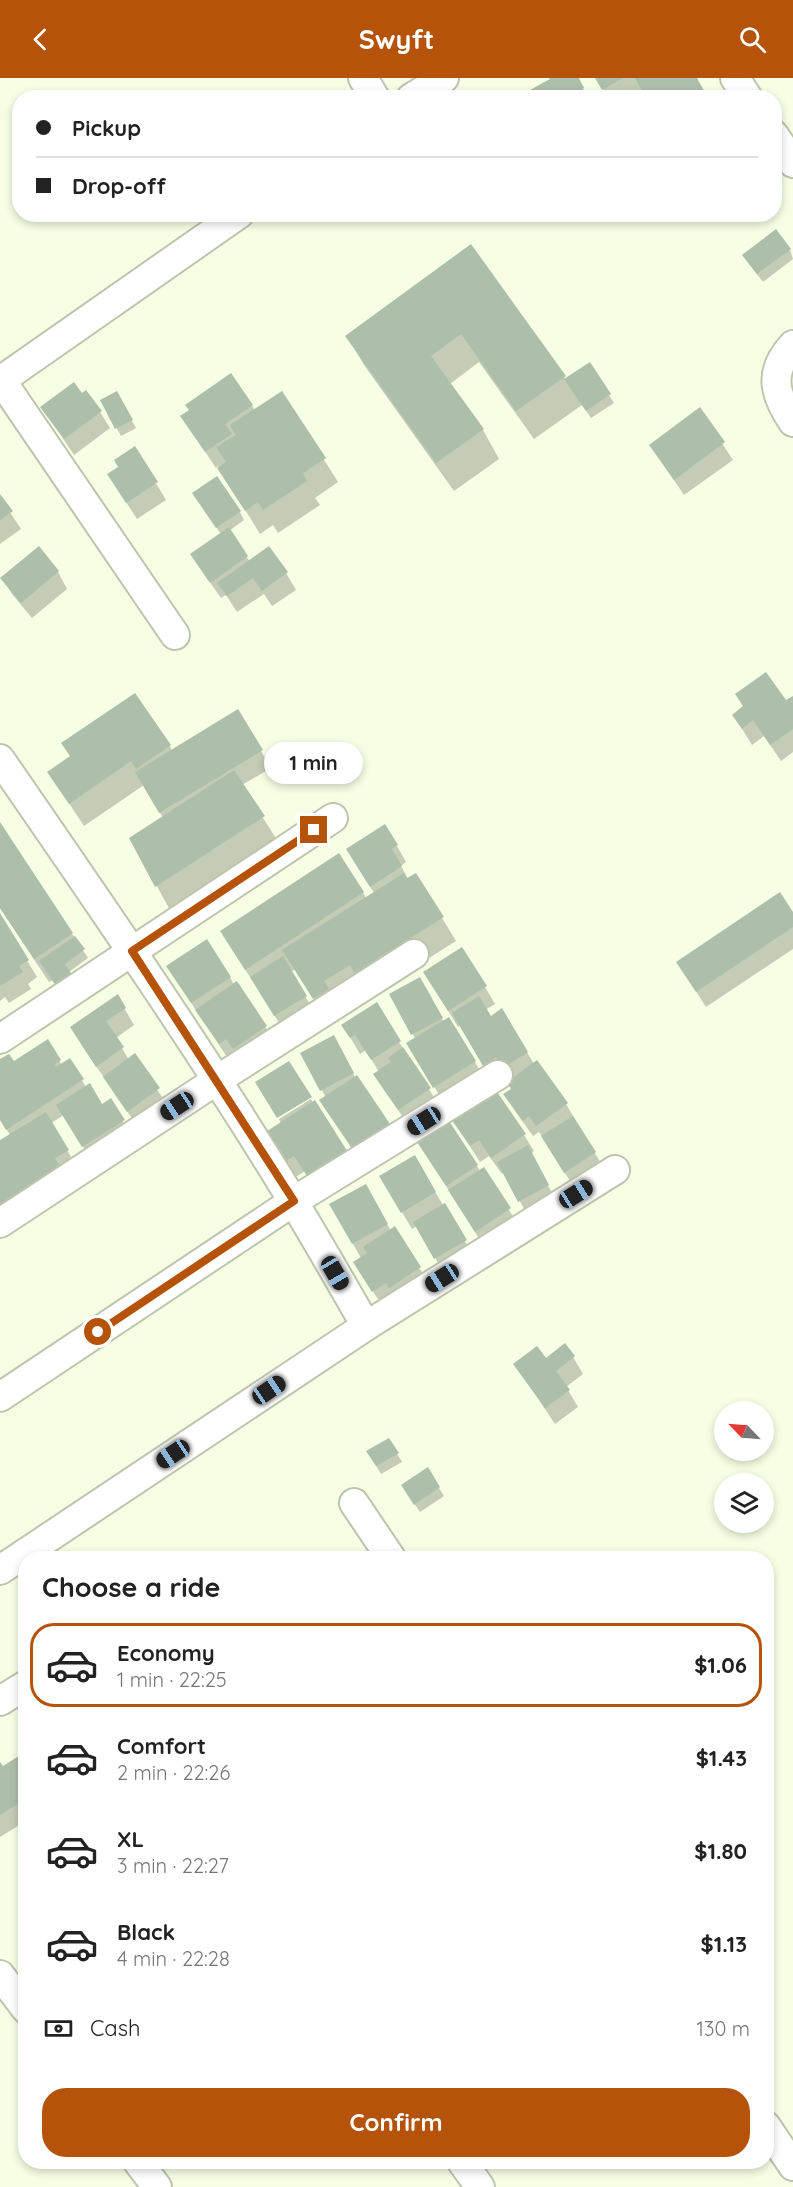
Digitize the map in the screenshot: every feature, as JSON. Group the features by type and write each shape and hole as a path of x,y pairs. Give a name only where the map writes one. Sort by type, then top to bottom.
{"street":[{"path":"424,90 444,78"},
{"path":"782,147 793,163"},
{"path":"175,635 1,381 228,222"},
{"path":"793,345 779,364 776,374 776,390 781,405 793,422"},
{"path":"0,759 132,951 217,1080 294,1201 366,1326"},
{"path":"0,1039 333,818"},
{"path":"0,1223 414,954"},
{"path":"0,1397 294,1201 498,1075"},
{"path":"28,1551 366,1326 615,1170"},
{"path":"354,1503 386,1551"},
{"path":"0,1570 18,1558"},
{"path":"0,1701 18,1690"},
{"path":"0,1975 18,1999"},
{"path":"774,2138 793,2166"},
{"path":"143,2169 157,2187"},
{"path":"467,2169 480,2187"}],"building":[{"path":"579,78 584,88 580,90 530,90 550,79"},
{"path":"595,78 623,78 602,90"},
{"path":"635,78 697,78 704,90 642,90"},
{"path":"776,229 791,249 757,274 742,255"},
{"path":"471,244 566,376 516,411 461,334 431,356 484,429 436,463 345,336"},
{"path":"590,362 611,394 586,411 564,379"},
{"path":"231,373 253,405 225,424 232,434 205,452 180,416 189,410 185,405"},
{"path":"74,382 82,393 86,390 102,411 64,439 40,407"},
{"path":"117,391 133,420 115,429 100,400"},
{"path":"282,391 326,458 303,473 307,481 263,510 258,502 245,511 217,468 226,462 216,447 236,435 230,425"},
{"path":"700,407 725,442 674,480 649,445"},
{"path":"135,446 158,482 126,503 107,474 118,467 114,460"},
{"path":"217,476 241,511 216,528 192,493"},
{"path":"0,494 13,511 0,520"},
{"path":"229,527 248,556 210,583 190,554"},
{"path":"39,546 59,571 21,603 0,578"},
{"path":"269,546 288,572 262,591 253,578 227,596 217,583"},
{"path":"766,672 786,700 793,696 793,729 770,745 753,720 742,729 732,715 743,706 735,694"},
{"path":"135,693 171,745 136,769 131,761 69,804 47,772 70,756 61,743"},
{"path":"238,709 263,750 159,813 135,772"},
{"path":"234,770 265,816 155,887 129,838"},
{"path":"0,822 73,933 34,959 0,908"},
{"path":"385,824 398,845 392,849 402,866 370,887 346,849"},
{"path":"339,853 364,892 245,970 220,931"},
{"path":"404,873 407,878 416,873 444,917 355,973 350,965 324,981 329,989 313,999 282,950"},
{"path":"780,892 793,912 793,927 696,992 676,962"},
{"path":"0,913 29,960 19,966 23,972 0,986"},
{"path":"75,936 85,949 65,964 72,975 56,986 39,961"},
{"path":"207,939 231,977 191,1003 166,966"},
{"path":"462,947 487,986 448,1011 423,972"},
{"path":"283,956 307,996 274,1016 250,977"},
{"path":"420,977 443,1018 411,1035 389,994"},
{"path":"237,981 267,1026 233,1049 226,1039 219,1044 195,1010"},
{"path":"118,994 126,1008 106,1021 124,1047 96,1067 70,1027"},
{"path":"479,996 491,1016 502,1008 528,1052 503,1068 496,1057 483,1066 452,1013"},
{"path":"377,1002 401,1041 371,1060 355,1035 350,1038 341,1025"},
{"path":"449,1017 476,1061 433,1088 406,1043"},
{"path":"334,1035 354,1073 320,1091 300,1053"},
{"path":"48,1039 61,1060 55,1064 56,1067 70,1058 84,1079 6,1130 0,1120 0,1059 9,1054 14,1061"},
{"path":"403,1047 431,1088 398,1110 373,1074 391,1062 388,1058"},
{"path":"135,1053 160,1088 127,1112 103,1077"},
{"path":"537,1060 568,1103 536,1126 529,1116 523,1121 503,1094 511,1089 507,1082"},
{"path":"289,1061 312,1097 277,1118 255,1082"},
{"path":"357,1075 390,1124 353,1150 319,1100"},
{"path":"90,1083 102,1104 111,1098 125,1120 82,1147 56,1105"},
{"path":"495,1089 526,1134 491,1158 479,1140 470,1146 451,1119"},
{"path":"315,1100 349,1154 309,1179 294,1156 283,1163 264,1133"},
{"path":"46,1112 69,1150 55,1158 60,1167 45,1176 46,1179 0,1207 0,1140"},
{"path":"573,1116 596,1152 564,1173 541,1136"},
{"path":"449,1121 478,1165 446,1186 417,1142"},
{"path":"528,1145 549,1185 518,1202 497,1162"},
{"path":"415,1155 436,1192 401,1213 379,1176"},
{"path":"484,1167 511,1208 475,1232 448,1190"},
{"path":"366,1184 388,1224 352,1244 329,1204"},
{"path":"445,1203 467,1240 434,1259 413,1222"},
{"path":"395,1226 421,1267 389,1288 386,1283 372,1292 353,1262 367,1253 363,1247"},
{"path":"565,1343 575,1356 556,1371 570,1390 545,1408 513,1364 537,1346 546,1358"},
{"path":"389,1438 399,1453 376,1466 366,1451"},
{"path":"428,1467 440,1487 414,1505 401,1485"},
{"path":"18,1757 18,1804 0,1815 0,1762 3,1766"}],"route":[{"path":"98,1332 294,1201 132,951 314,830"}]}
